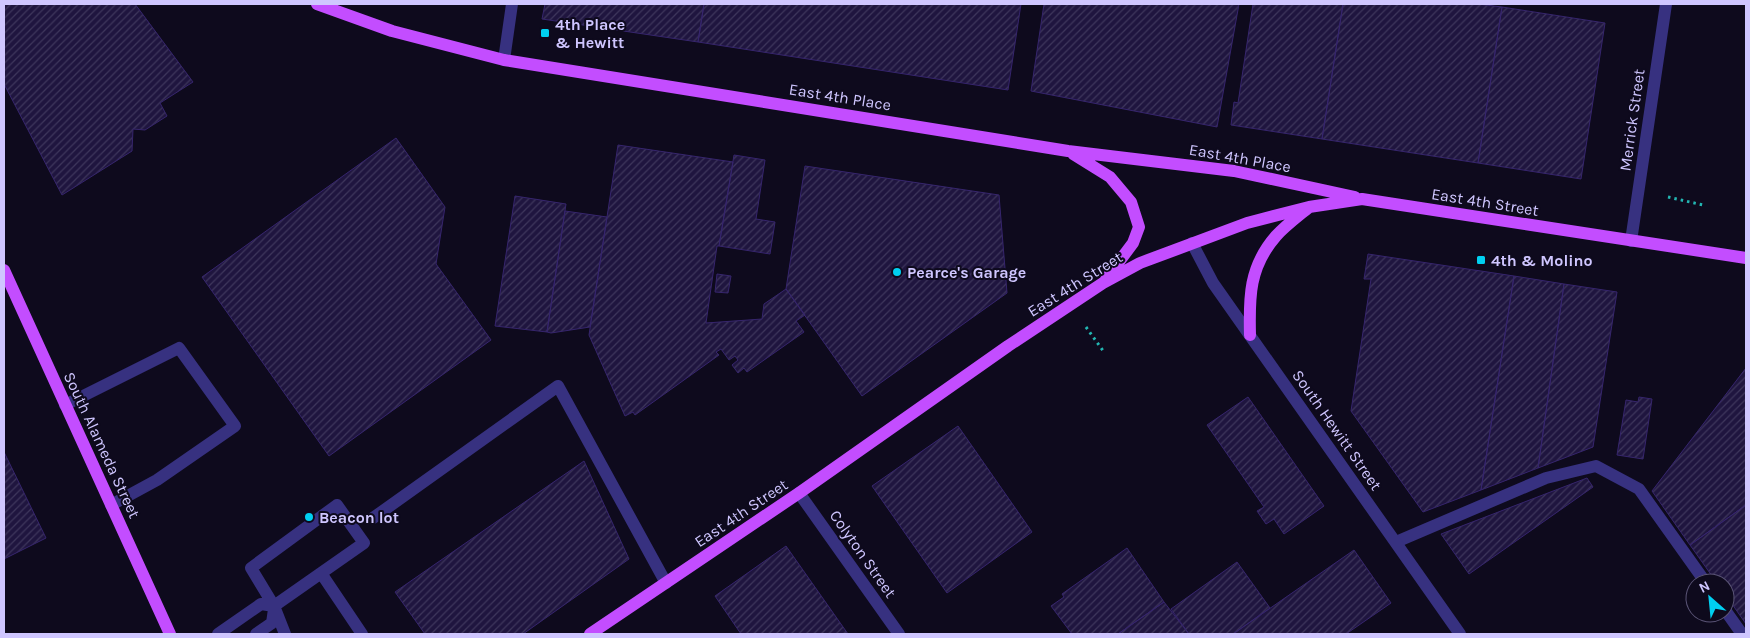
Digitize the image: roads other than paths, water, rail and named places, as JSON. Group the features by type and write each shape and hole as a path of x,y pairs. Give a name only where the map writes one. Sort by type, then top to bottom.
{"main road":[{"name":"East 4th Place","path":"317,4 392,31 504,60 1068,151 1234,170 1362,199"},
{"path":"1068,151 1110,177 1130,202 1139,227 1134,243 1103,282"},
{"name":"East 4th Street","path":"590,634 799,493 1008,346 1103,282 1140,263 1247,223 1309,207 1362,199 1746,258"},
{"path":"1250,335 1249,296 1252,279 1259,262 1275,237 1309,207"},
{"name":"South Alameda Street","path":"4,270 170,634"}],"street":[{"path":"504,60 512,4"},
{"name":"Merrick Street","path":"1631,241 1666,4"},
{"name":"South Hewitt Street","path":"1192,243 1213,282 1460,634"},
{"path":"65,405 179,348 235,426 157,480 111,505"},
{"path":"373,518 558,386 666,583"},
{"path":"1396,542 1546,478 1596,466 1639,489 1699,573"},
{"name":"Colyton Street","path":"799,493 899,634"},
{"path":"218,634 261,604 274,606 364,543 337,505 251,568 274,606 285,634"},
{"path":"321,573 362,634"},
{"path":"256,634 272,623 274,606"},
{"path":"1734,623 1742,634"}],"place":[{"name":"4th Place & Hewitt","path":"545,33"},
{"name":"4th & Molino","path":"1481,260"},
{"name":"Pearce's Garage","path":"897,272"},
{"name":"Beacon lot","path":"309,517"}]}
